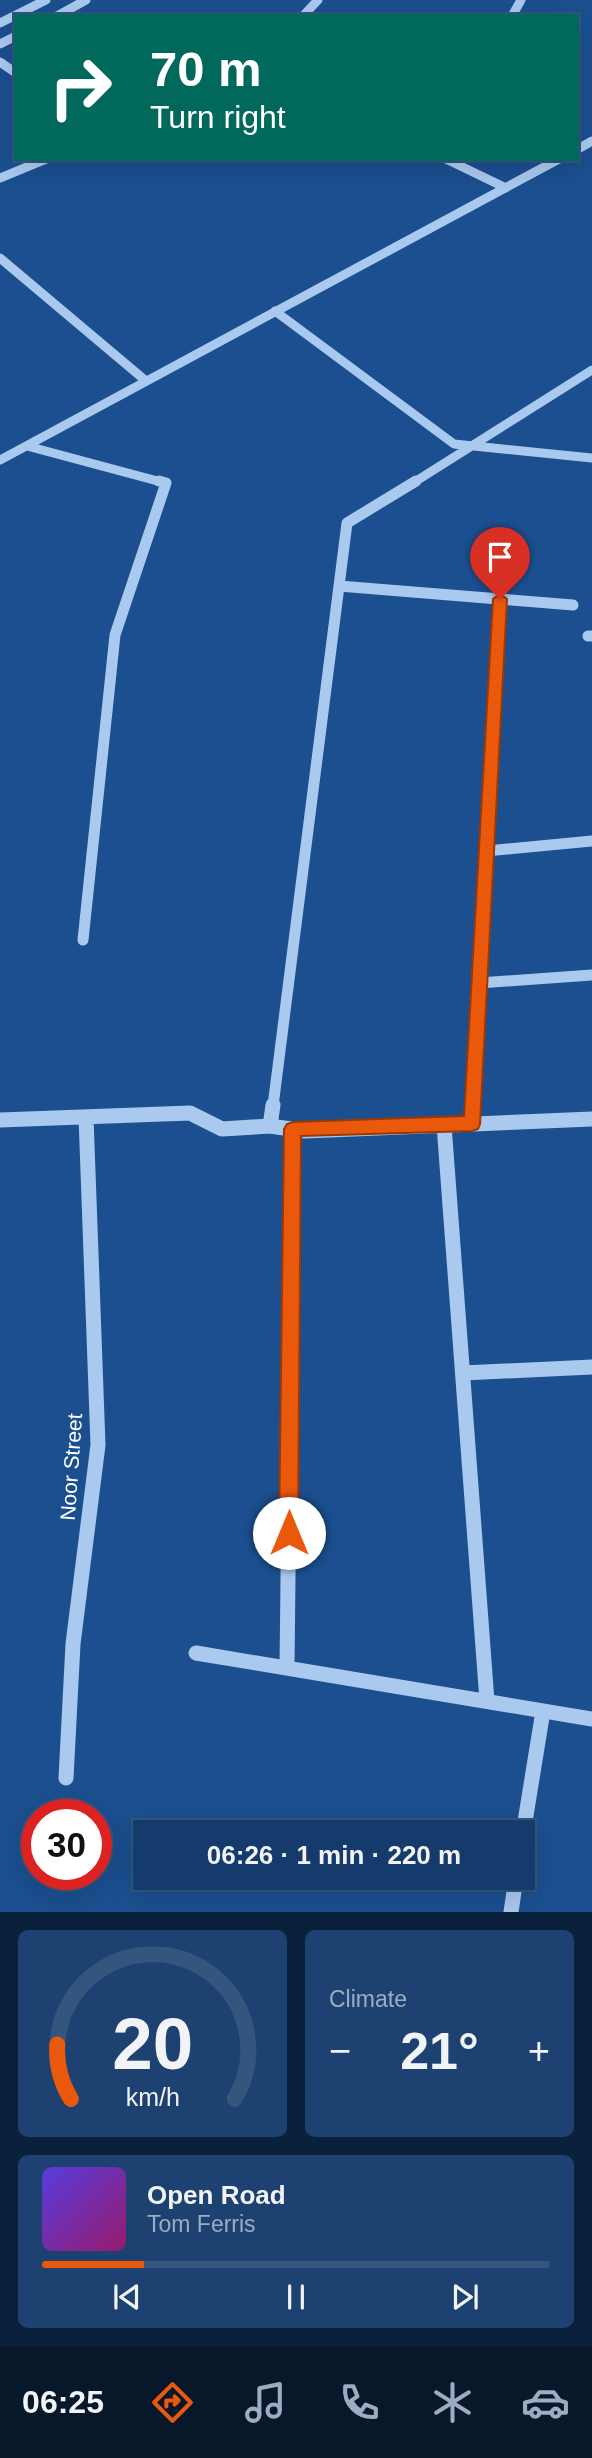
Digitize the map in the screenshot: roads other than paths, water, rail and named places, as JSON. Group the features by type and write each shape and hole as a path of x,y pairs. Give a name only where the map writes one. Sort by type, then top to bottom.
{"street":[{"path":"18,14 46,0"},
{"path":"61,14 86,0"},
{"path":"305,14 318,0"},
{"path":"0,178 41,161"},
{"path":"450,161 506,187"},
{"path":"0,460 555,161"},
{"path":"0,258 146,382"},
{"path":"275,311 454,444 592,458"},
{"path":"270,1126 347,523 592,370"},
{"path":"27,446 166,483 116,635 83,940"},
{"path":"339,586 573,605"},
{"path":"472,1124 500,599"},
{"path":"486,851 592,841"},
{"path":"479,983 592,975"},
{"path":"0,1120 190,1112 222,1129 270,1126 293,1129 592,1119"},
{"name":"Noor Street","path":"66,1778 73,1644 98,1445 86,1116"},
{"path":"444,1125 487,1701"},
{"path":"287,1668 293,1129"},
{"path":"463,1373 592,1367"},
{"path":"196,1653 592,1719"},
{"path":"525,1820 543,1711"},
{"path":"511,1912 514,1890"}]}
